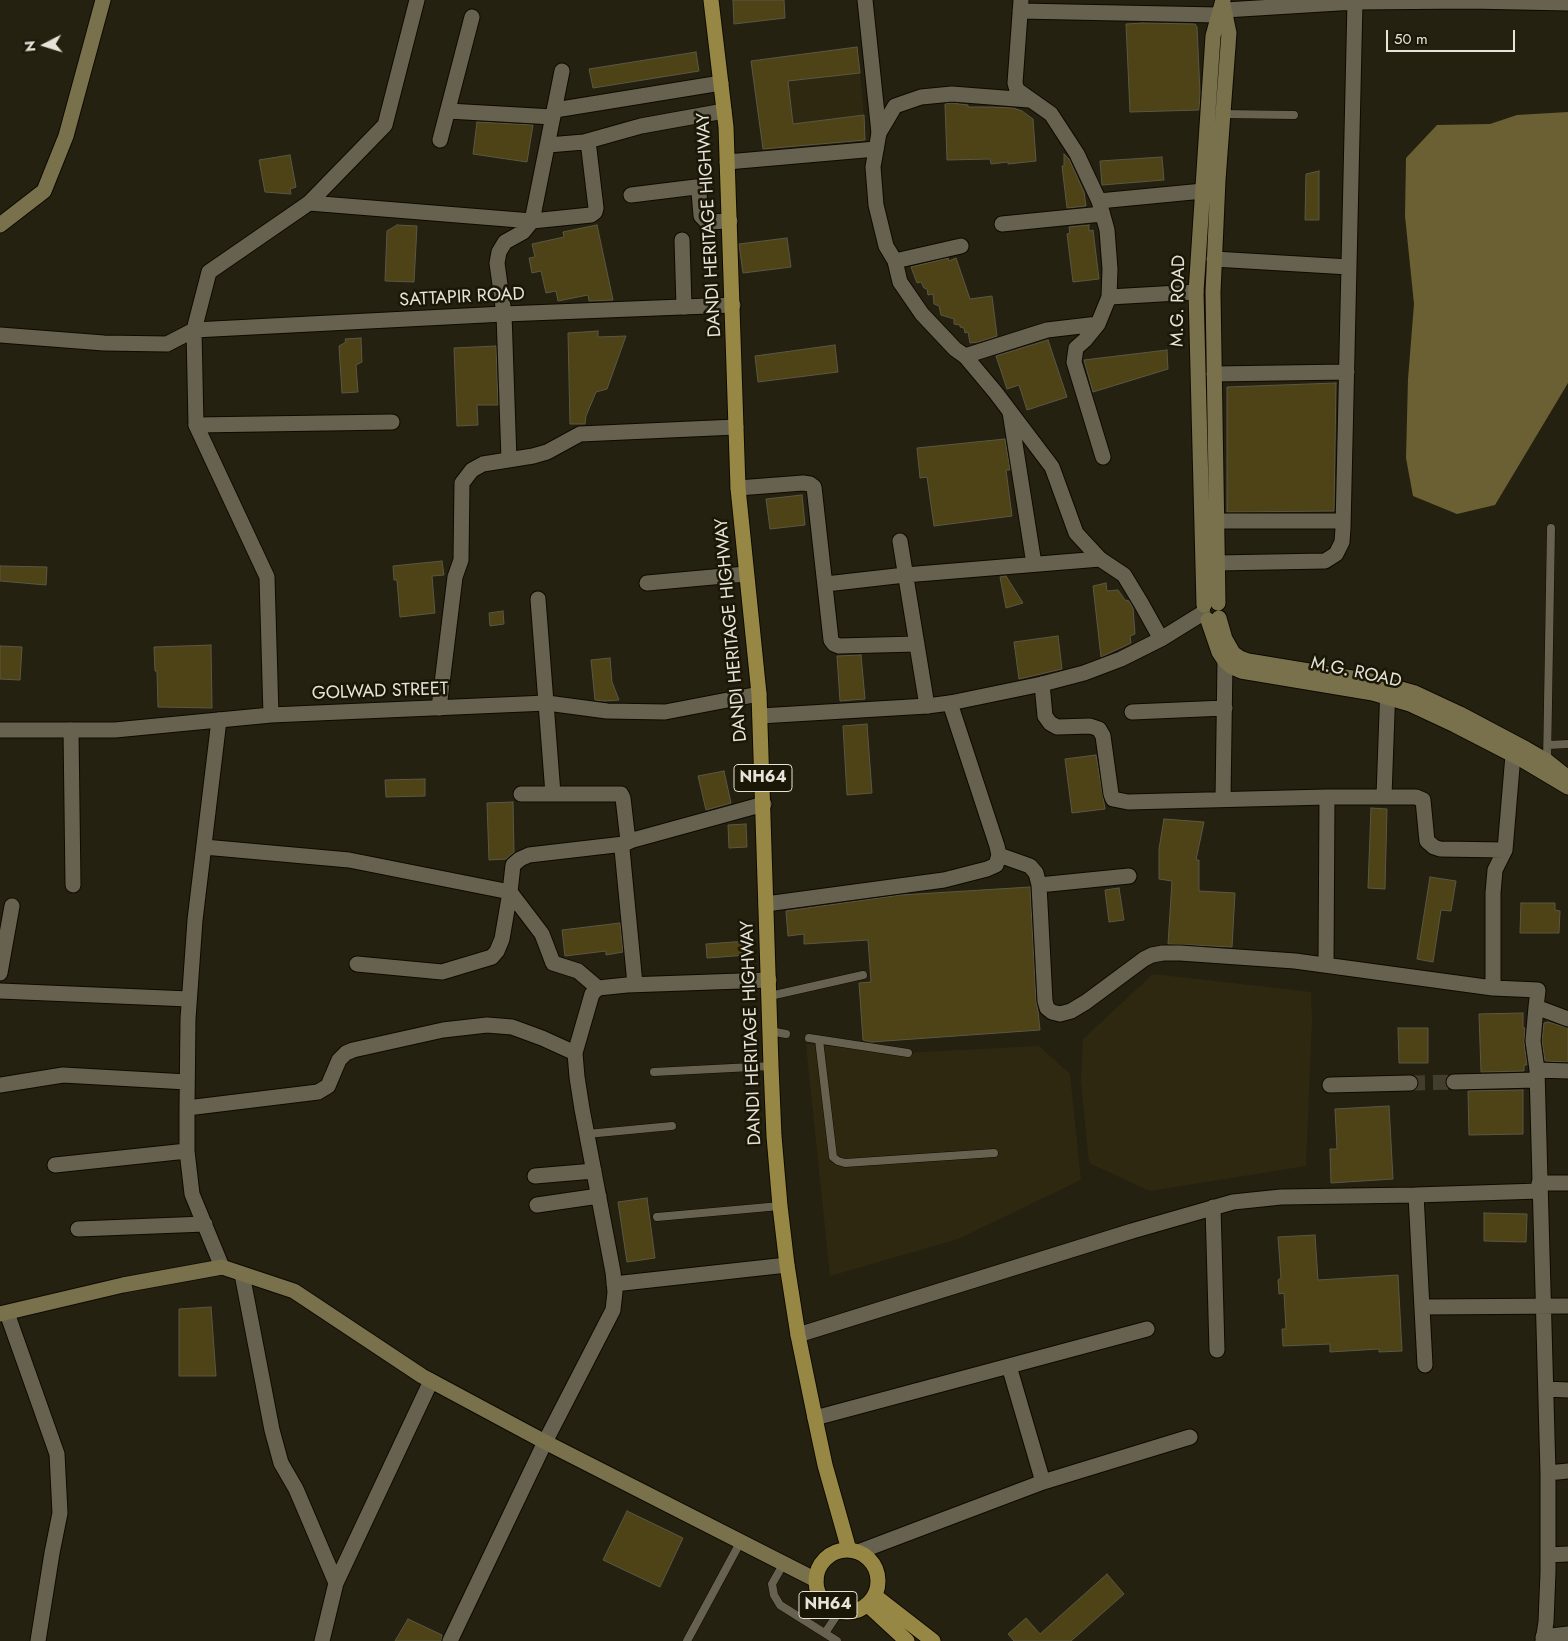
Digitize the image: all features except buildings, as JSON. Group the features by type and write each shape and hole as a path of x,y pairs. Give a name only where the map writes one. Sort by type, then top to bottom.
{"highway":[{"name":"DANDI HERITAGE HIGHWAY","path":"711,0 728,162 738,488 759,694 771,1066 780,1206 798,1335 815,1418 825,1465 853,1551"},
{"name":"NH64","path":"838,1551 853,1551 867,1558 874,1566 878,1576 878,1586 871,1600 860,1610 850,1613 839,1612 822,1600 816,1580 822,1563 829,1556 838,1551"},
{"name":"NH64","path":"871,1600 907,1641"},
{"name":"NH64","path":"871,1600 933,1641"}],"main road":[{"path":"0,226 44,191 66,136 103,0"},
{"name":"M.G. ROAD","path":"1222,13 1229,33 1212,292 1217,563 1210,612 1233,653 1260,669"},
{"name":"M.G. ROAD","path":"1222,13 1213,36 1196,292 1210,612 1219,652 1225,661 1241,671 1260,669 1373,693 1388,691 1415,693 1460,714 1547,768 1568,787"},
{"name":"M.G. ROAD","path":"1388,691 1410,704 1446,720 1513,755 1568,778"},
{"path":"3,1313 123,1285 222,1267 294,1292 431,1381 545,1442 816,1580"}],"street":[{"path":"271,715 267,577 196,425 194,330 209,272 309,203 385,125 417,0"},
{"path":"865,0 878,134 873,167 876,205 886,246 895,261 900,282 922,314 955,349 965,356 1052,467 1076,533 1100,559 1124,575 1161,639"},
{"path":"1103,457 1074,362 1076,348 1098,324 1109,297 1110,268 1107,230 1100,207 1077,154 1050,114 1017,90 1015,83 1020,5 1222,13 1355,2 1501,1 1568,3"},
{"path":"1217,563 1325,561 1336,554 1342,542 1355,2"},
{"path":"440,140 472,17"},
{"path":"509,460 504,314 497,263 499,252 506,242 523,232 532,221 562,71"},
{"path":"448,111 554,113 721,83"},
{"path":"878,134 894,106 922,97 952,94 1033,101"},
{"path":"548,145 588,141 641,126 724,111"},
{"path":"309,203 532,221 590,215 595,212 596,208 588,141"},
{"path":"728,162 876,149"},
{"path":"631,195 696,187 699,192 702,216 707,222 730,221"},
{"path":"1002,224 1202,191"},
{"path":"682,240 684,307"},
{"path":"895,261 961,246"},
{"path":"1214,259 1349,267"},
{"path":"1109,297 1196,292"},
{"name":"SATTAPIR ROAD","path":"194,330 504,314 733,305"},
{"path":"965,356 1046,330 1098,324"},
{"path":"0,334 104,342 167,344 194,330"},
{"path":"1214,374 1347,372"},
{"path":"1010,412 1034,564"},
{"path":"196,425 392,422"},
{"path":"439,708 455,577 461,560 462,484 472,470 483,464 547,452 580,434 736,428"},
{"path":"738,488 802,483 810,484 814,487 834,644 839,646 917,644"},
{"path":"1216,521 1343,521"},
{"path":"900,541 928,706"},
{"path":"826,584 905,575 1100,559"},
{"path":"646,583 746,574"},
{"path":"538,599 554,794"},
{"path":"760,716 928,706 1042,684 1084,674 1121,659 1210,612"},
{"path":"1223,799 1225,661"},
{"path":"1042,684 1045,716 1050,722 1057,727 1090,726 1100,730 1103,736 1113,798 1128,802 1327,796 1416,797 1423,800 1427,840 1434,848 1505,850"},
{"path":"1384,796 1388,691"},
{"name":"GOLWAD STREET","path":"0,730 114,730 271,715 547,703 607,711 665,712 759,694"},
{"path":"766,904 944,880 996,865 999,855 950,703"},
{"path":"1132,712 1225,708"},
{"path":"219,720 195,920 189,1000 187,1151 192,1194 222,1267"},
{"path":"71,730 73,885"},
{"path":"1493,988 1493,893 1495,870 1505,850 1513,755"},
{"path":"520,794 621,794 624,798 626,843 622,849 636,984"},
{"path":"1326,964 1327,796"},
{"path":"357,964 442,972 492,957 502,939 513,865 520,858 529,855 626,843 764,804"},
{"path":"204,847 349,860 510,892 542,934 553,963 578,971 598,988"},
{"path":"999,855 1030,866 1036,873 1039,885 1045,1000 1047,1008 1052,1012 1060,1014 1071,1011 1144,959 1163,953 1276,959 1326,964 1493,988 1538,990 1533,1041 1537,1075 1548,1473 1547,1603 1543,1639 1568,1634"},
{"path":"1039,885 1129,876"},
{"path":"0,973 12,906"},
{"path":"450,1641 545,1442 613,1310 613,1272 577,1077 575,1053 592,994 598,988 636,984 769,980"},
{"path":"0,991 189,1000"},
{"path":"1536,1007 1568,1019"},
{"path":"187,1108 318,1092 328,1086 339,1060 346,1053 443,1030 487,1025 512,1028 542,1038 575,1053"},
{"path":"1454,1082 1568,1071"},
{"path":"0,1086 63,1075 187,1082"},
{"path":"1330,1085 1410,1083"},
{"path":"55,1165 187,1151"},
{"path":"535,1176 594,1171"},
{"path":"798,1335 1112,1236 1213,1207 1253,1199 1281,1196 1416,1196 1539,1187 1568,1183"},
{"path":"537,1205 599,1196"},
{"path":"1416,1196 1425,1365"},
{"path":"1213,1207 1217,1350"},
{"path":"78,1228 205,1224"},
{"path":"614,1284 787,1264"},
{"path":"242,1274 272,1430 281,1463 296,1490 336,1583"},
{"path":"1422,1307 1568,1306"},
{"path":"3,1313 57,1454 60,1513 38,1641"},
{"path":"815,1418 1147,1329"},
{"path":"1009,1366 1043,1482"},
{"path":"322,1641 336,1583 431,1381"},
{"path":"1546,1390 1568,1390"},
{"path":"853,1551 1043,1482 1190,1436"},
{"path":"1548,1473 1568,1471"},
{"path":"1548,1556 1568,1554"}],"lane":[{"path":"1223,114 1294,115"},
{"path":"1547,768 1551,528"},
{"path":"1548,745 1568,744"},
{"path":"770,996 863,975"},
{"path":"770,1031 786,1034"},
{"path":"809,1038 908,1053"},
{"path":"820,1040 833,1157 838,1161 845,1163 994,1153"},
{"path":"654,1072 771,1066"},
{"path":"587,1134 672,1126"},
{"path":"657,1217 780,1206"},
{"path":"686,1641 741,1541"},
{"path":"784,1563 772,1584 774,1595 780,1605 837,1641"},
{"path":"825,1634 839,1612"}],"shaded area":[{"path":"860,73 864,115 793,124 788,81"},
{"path":"1568,112 1568,383 1495,505 1457,514 1413,496 1406,458 1408,379 1414,304 1405,216 1406,158 1437,125 1490,124 1517,115"},
{"path":"1153,974 1311,992 1312,1020 1306,1166 1150,1191 1089,1163 1081,1081 1083,1039"},
{"path":"806,1044 904,1053 1039,1046 1070,1074 1081,1180 958,1239 830,1276"}],"tunnel":[{"path":"1410,1083 1454,1082"}]}
